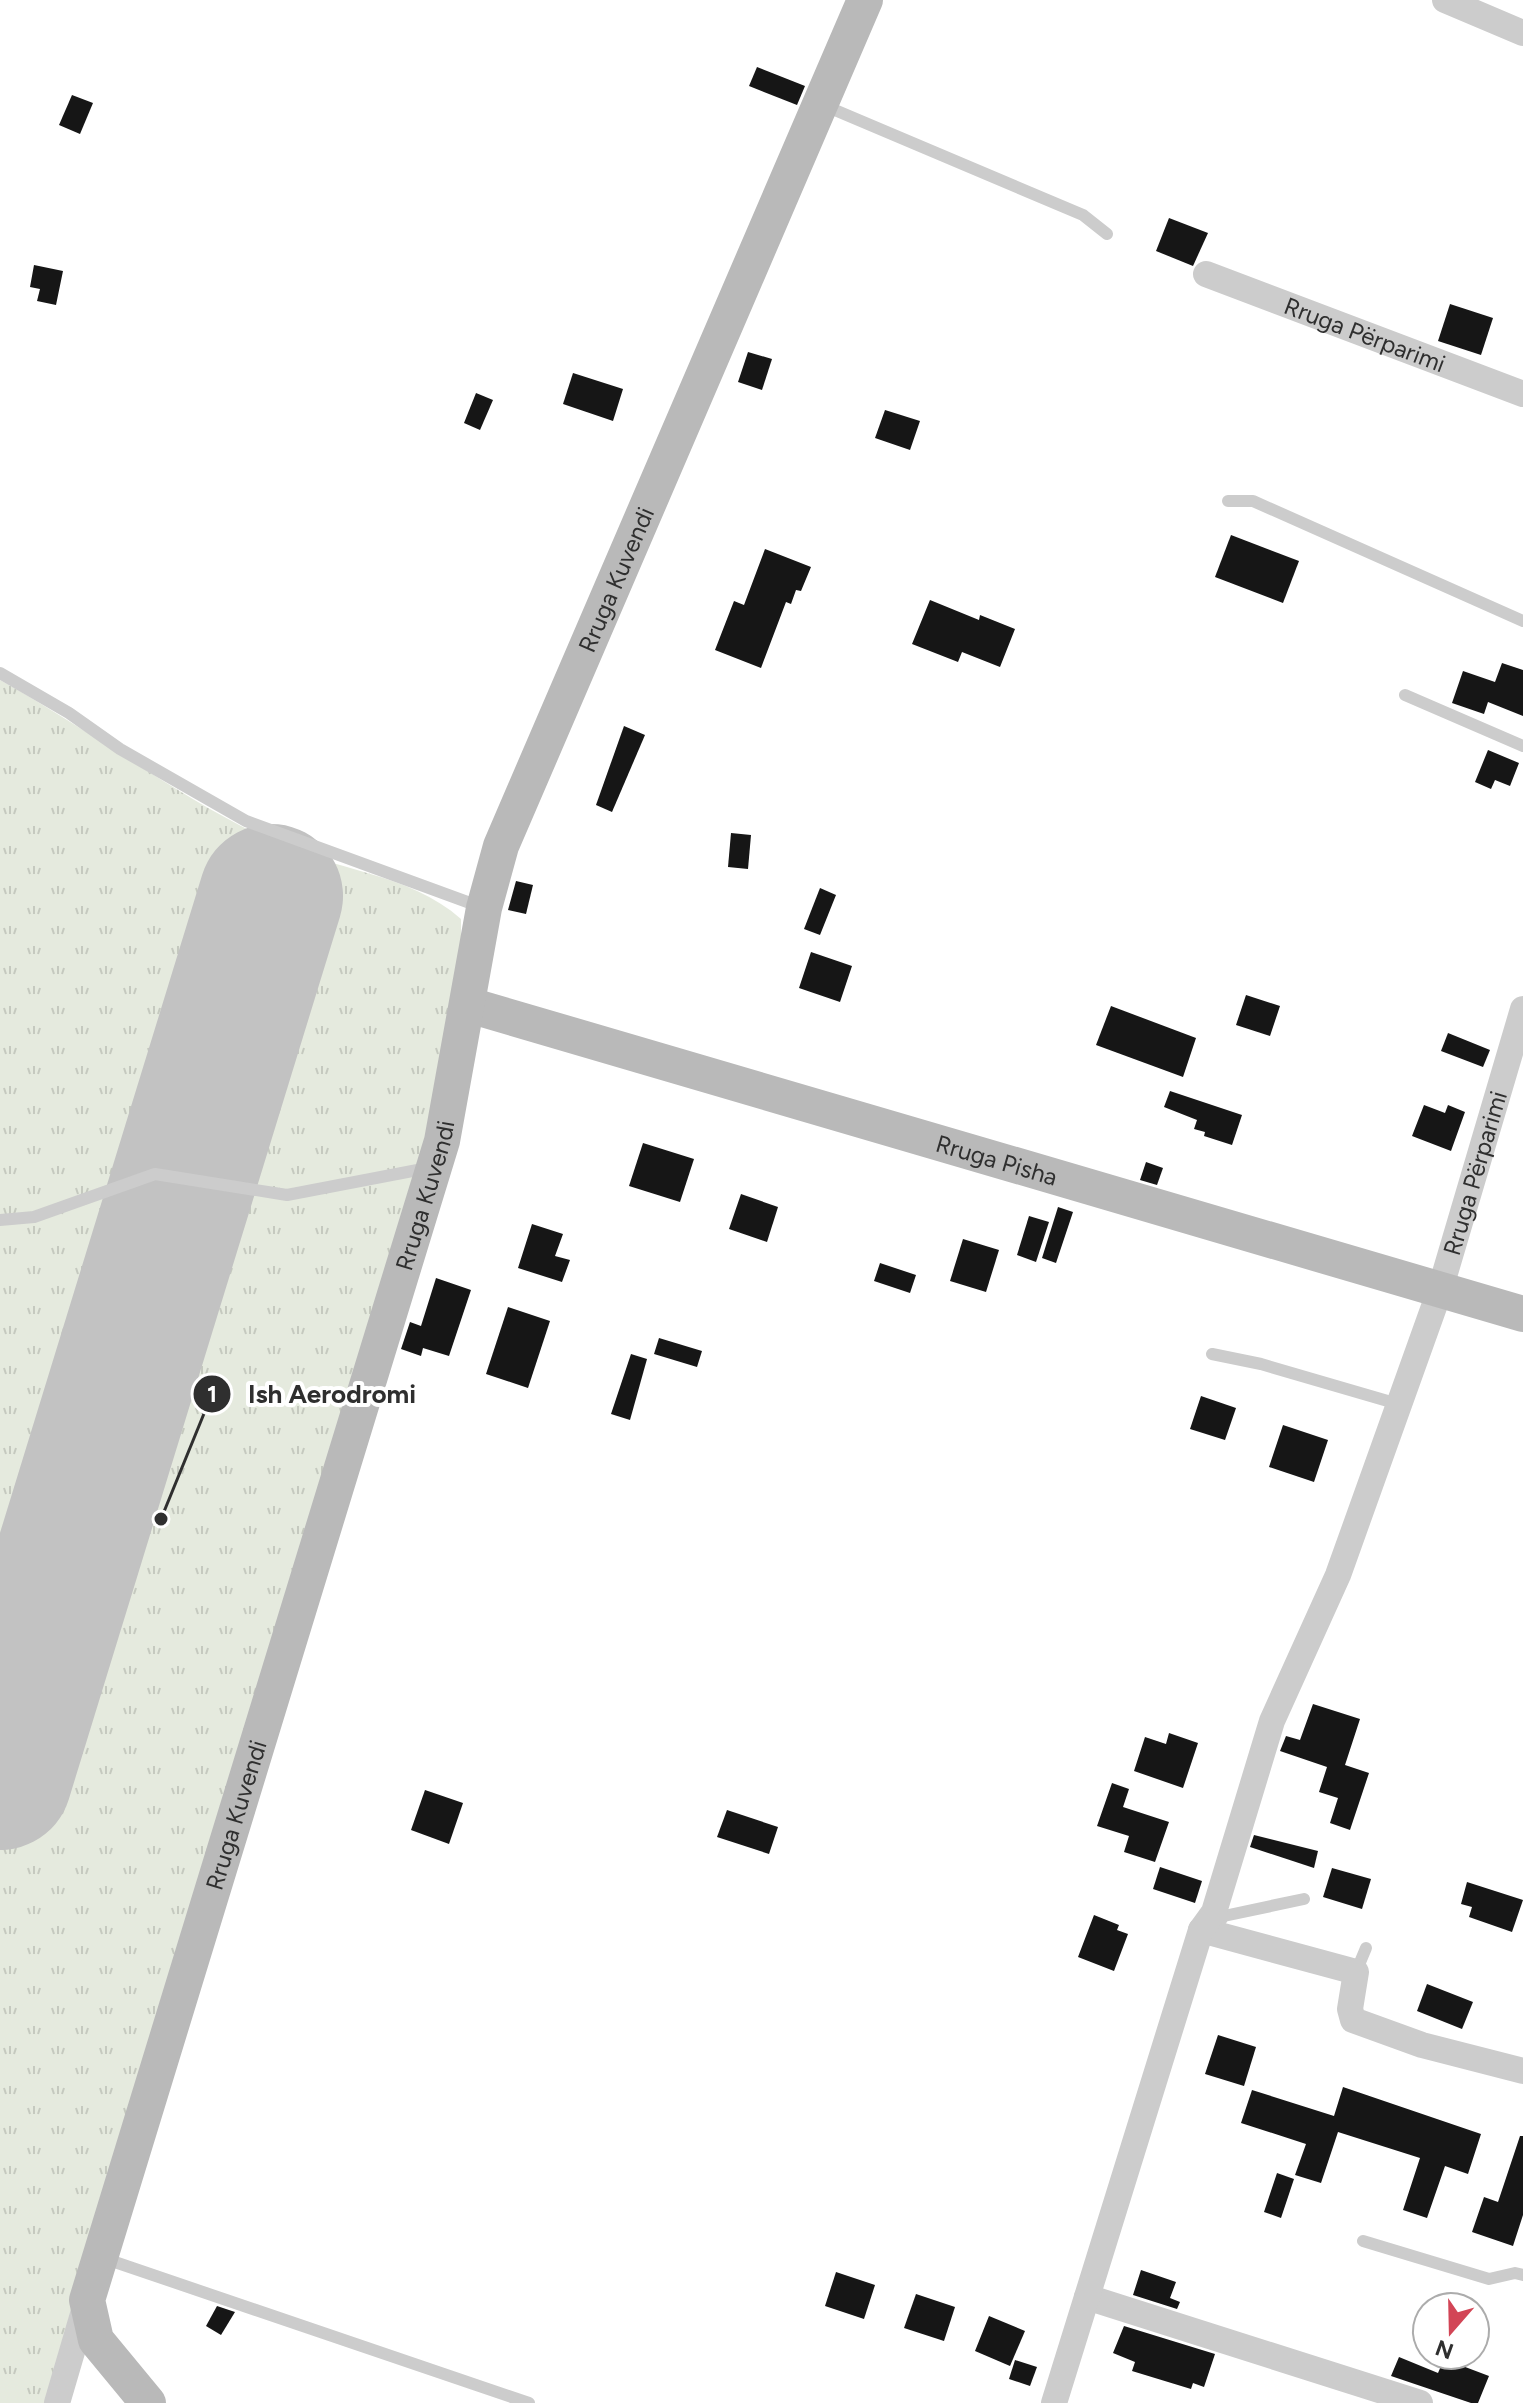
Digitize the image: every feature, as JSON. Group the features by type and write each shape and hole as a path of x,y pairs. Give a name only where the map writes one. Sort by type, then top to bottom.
{"street":[{"name":"Rruga Kuvendi","path":"148,2403 96,2340 87,2300 435,1167 456,1084 484,908 501,846 865,0"},
{"path":"1445,0 1523,33"},
{"name":"Rruga Përparimi","path":"1206,274 1523,394"},
{"name":"Rruga Pisha","path":"469,1005 1523,1314"},
{"name":"Rruga Përparimi","path":"1054,2403 1214,1912 1272,1721 1338,1575 1440,1290 1523,1009"},
{"path":"1207,1932 1361,1960 1350,2009 1353,2020 1422,2045 1523,2071"},
{"path":"1087,2297 1420,2403"},
{"path":"57,2403 87,2300"}],"lane":[{"path":"819,103 1083,215 1107,234"},
{"path":"1228,501 1253,501 1523,621"},
{"path":"0,673 69,713 120,749 246,821 277,835 484,908"},
{"path":"1405,695 1523,746"},
{"path":"0,1220 34,1217 155,1174 287,1195 435,1167"},
{"path":"1212,1354 1261,1364 1398,1404"},
{"path":"1207,1932 1224,1916 1304,1899"},
{"path":"1363,2241 1489,2279 1515,2273 1523,2275"},
{"path":"100,2257 529,2403"}],"green space":[{"path":"0,680 236,823 295,851 418,891 461,919 461,957 442,1090 50,2403 0,2403"}],"building":[{"path":"757,67 805,86 797,105 749,86"},
{"path":"72,95 93,103 80,134 59,125"},
{"path":"1169,218 1208,233 1193,266 1156,251"},
{"path":"34,265 63,271 56,305 37,301 40,289 30,287"},
{"path":"1450,304 1493,318 1481,355 1438,341"},
{"path":"748,352 772,359 762,390 738,382"},
{"path":"573,373 623,389 613,421 563,404"},
{"path":"476,393 493,400 480,430 464,423"},
{"path":"885,410 920,421 910,450 875,438"},
{"path":"1231,535 1299,561 1283,603 1215,577"},
{"path":"765,549 811,567 801,591 796,590 791,604 786,602 761,668 715,650 734,601 744,605"},
{"path":"930,600 979,620 980,615 1015,629 1000,667 962,652 958,662 912,644"},
{"path":"1502,663 1523,670 1523,716 1488,702 1484,714 1452,703 1463,671 1495,682"},
{"path":"624,726 645,735 612,812 596,805"},
{"path":"1488,750 1519,763 1510,786 1495,780 1491,789 1475,782"},
{"path":"731,833 751,835 748,869 728,867"},
{"path":"516,881 533,885 526,914 508,910"},
{"path":"820,888 836,895 820,935 804,929"},
{"path":"811,952 852,966 840,1002 799,988"},
{"path":"1246,995 1280,1006 1270,1036 1236,1025"},
{"path":"1111,1006 1196,1038 1183,1077 1096,1045"},
{"path":"1448,1033 1490,1050 1483,1067 1441,1051"},
{"path":"1170,1091 1242,1115 1232,1145 1204,1136 1205,1132 1194,1129 1197,1120 1164,1107"},
{"path":"1424,1105 1445,1113 1448,1105 1465,1112 1451,1151 1412,1136"},
{"path":"643,1143 694,1159 680,1202 629,1186"},
{"path":"1146,1162 1163,1168 1157,1185 1140,1180"},
{"path":"741,1194 778,1207 767,1242 729,1229"},
{"path":"1058,1207 1073,1212 1056,1263 1042,1258"},
{"path":"1029,1216 1049,1222 1036,1262 1017,1255"},
{"path":"532,1224 563,1234 555,1256 570,1260 562,1282 518,1268"},
{"path":"963,1239 999,1250 986,1292 950,1281"},
{"path":"880,1263 916,1275 910,1293 874,1281"},
{"path":"436,1278 471,1290 449,1356 423,1348 421,1356 401,1349 410,1322 421,1326"},
{"path":"508,1307 550,1321 528,1388 486,1374"},
{"path":"659,1338 702,1351 697,1367 654,1354"},
{"path":"631,1354 647,1359 630,1420 611,1414"},
{"path":"1201,1396 1236,1408 1225,1440 1190,1429"},
{"path":"1283,1425 1328,1440 1314,1482 1269,1467"},
{"path":"1313,1704 1360,1719 1345,1765 1369,1773 1350,1830 1330,1823 1338,1798 1319,1792 1327,1767 1280,1751 1286,1736 1300,1740"},
{"path":"1169,1733 1198,1743 1183,1788 1134,1771 1145,1737 1166,1744"},
{"path":"1112,1783 1129,1789 1123,1807 1169,1822 1155,1862 1124,1852 1129,1836 1097,1826"},
{"path":"425,1790 463,1803 449,1844 411,1830"},
{"path":"727,1810 778,1827 769,1854 717,1837"},
{"path":"1254,1835 1318,1851 1314,1868 1250,1847"},
{"path":"1160,1867 1202,1881 1195,1903 1153,1889"},
{"path":"1332,1868 1371,1879 1362,1909 1323,1897"},
{"path":"1467,1882 1523,1900 1512,1932 1469,1917 1472,1907 1461,1904"},
{"path":"1094,1915 1119,1925 1117,1930 1128,1934 1114,1971 1078,1957"},
{"path":"1427,1984 1473,2002 1462,2029 1417,2011"},
{"path":"1218,2035 1256,2047 1244,2086 1205,2074"},
{"path":"1343,2087 1481,2134 1468,2174 1445,2166 1427,2218 1403,2210 1420,2158 1338,2132 1321,2183 1295,2175 1306,2144 1241,2123 1252,2090 1334,2116"},
{"path":"1520,2136 1523,2136 1523,2215 1513,2246 1472,2232 1484,2197 1498,2202"},
{"path":"1277,2173 1294,2179 1281,2218 1264,2212"},
{"path":"1141,2270 1176,2282 1170,2298 1180,2302 1177,2309 1133,2295"},
{"path":"836,2272 875,2285 864,2319 825,2306"},
{"path":"916,2294 955,2307 944,2341 904,2328"},
{"path":"217,2306 235,2312 221,2335 206,2326"},
{"path":"989,2316 1025,2331 1010,2366 975,2351"},
{"path":"1124,2326 1215,2354 1204,2387 1193,2383 1191,2389 1132,2371 1135,2362 1113,2353"},
{"path":"1399,2357 1411,2362 1411,2371 1476,2371 1489,2376 1478,2403 1471,2403 1391,2376"},
{"path":"1015,2360 1037,2367 1030,2386 1009,2379"}],"runway":[{"path":"0,1778 271,896"}],"place":[{"name":"Ish Aerodromi","path":"161,1519"}]}
